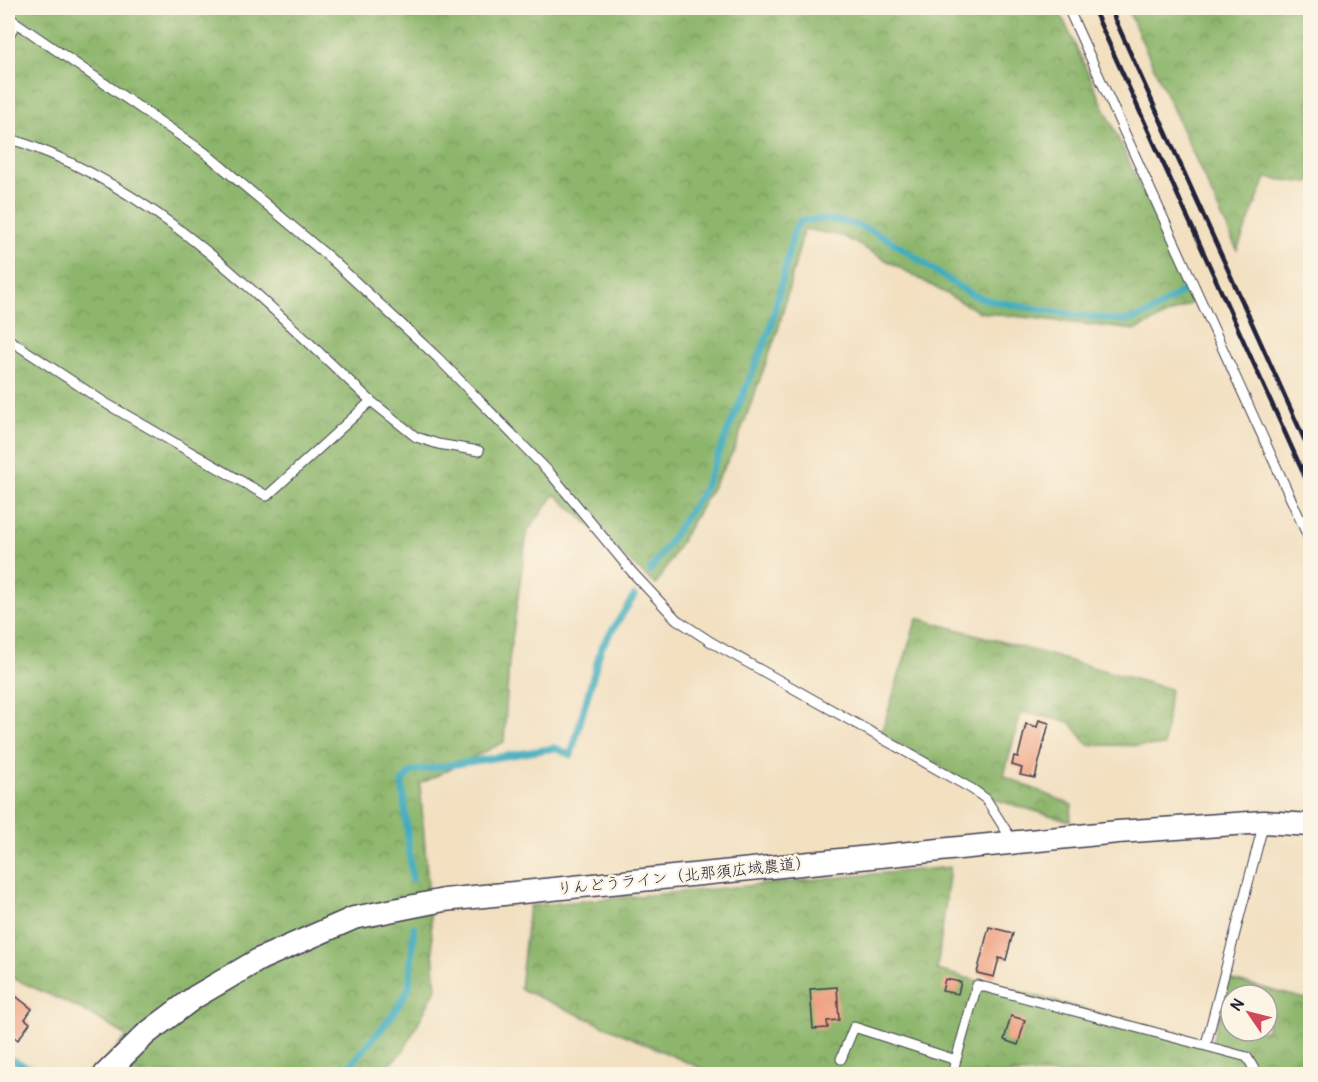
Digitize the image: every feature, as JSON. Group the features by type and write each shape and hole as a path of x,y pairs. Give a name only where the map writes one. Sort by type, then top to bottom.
{"street":[{"name":"りんどうライン（北那須広域農道）","path":"105,1074 146,1034 195,997 260,959 354,918 444,900 1013,842 1264,822 1311,825"}],"lane":[{"path":"1068,8 1311,541"},
{"path":"8,37 12,20 204,152 330,258 438,357 550,473 632,572 676,620 972,789 991,805 1013,842"},
{"path":"8,138 81,167 128,192 207,250 371,401 416,437 438,444 479,451"},
{"path":"8,339 107,404 267,496 371,401"},
{"path":"1206,1044 1264,822"},
{"path":"952,1074 977,985 1206,1044 1247,1057 1257,1074"},
{"path":"841,1059 854,1027 956,1060"}],"green space":[{"path":"8,8 1058,8 1194,302 1136,330 979,312 843,236 804,229 778,330 734,450 656,585 555,494 527,532 509,661 504,742 420,784 436,989 404,1050 379,1074 94,1074 127,1036 85,1011 8,976"},
{"path":"1127,8 1310,8 1310,183 1266,178 1237,250"},
{"path":"917,618 1170,689 1164,746 1088,745 1070,722 1021,712 1004,776 1072,805 1070,821 993,799 881,734"},
{"path":"950,867 937,970 1212,1043 1219,1015 1219,1043 1279,1043 1279,992 1310,1000 1310,1074 714,1074 520,989 529,906"},
{"path":"1228,979 1244,983 1227,983"}],"building":[{"path":"1039,720 1049,723 1035,778 1020,775 1022,768 1012,765 1014,756 1018,757 1026,724 1037,727"},
{"path":"989,927 1013,933 1006,960 999,958 994,977 977,973"},
{"path":"945,979 961,982 958,994 942,991"},
{"path":"837,987 839,1020 827,1021 828,1028 813,1029 810,989"},
{"path":"8,990 32,1009 25,1019 30,1023 18,1040 8,1032"},
{"path":"1011,1016 1025,1020 1018,1045 1004,1040"}],"waterway":[{"path":"650,571 703,491 770,330 794,231 800,221 827,220 851,223 894,243 954,284 976,296 1004,303 1078,315 1129,320 1150,313 1181,292"},
{"path":"412,879 402,781 413,771 555,748 571,755 601,648 634,596"},
{"path":"343,1074 392,1016 409,988 414,927"},
{"path":"8,1058 42,1074"}],"railway":[{"path":"1093,8 1310,488"},
{"path":"1110,8 1310,452"}]}
